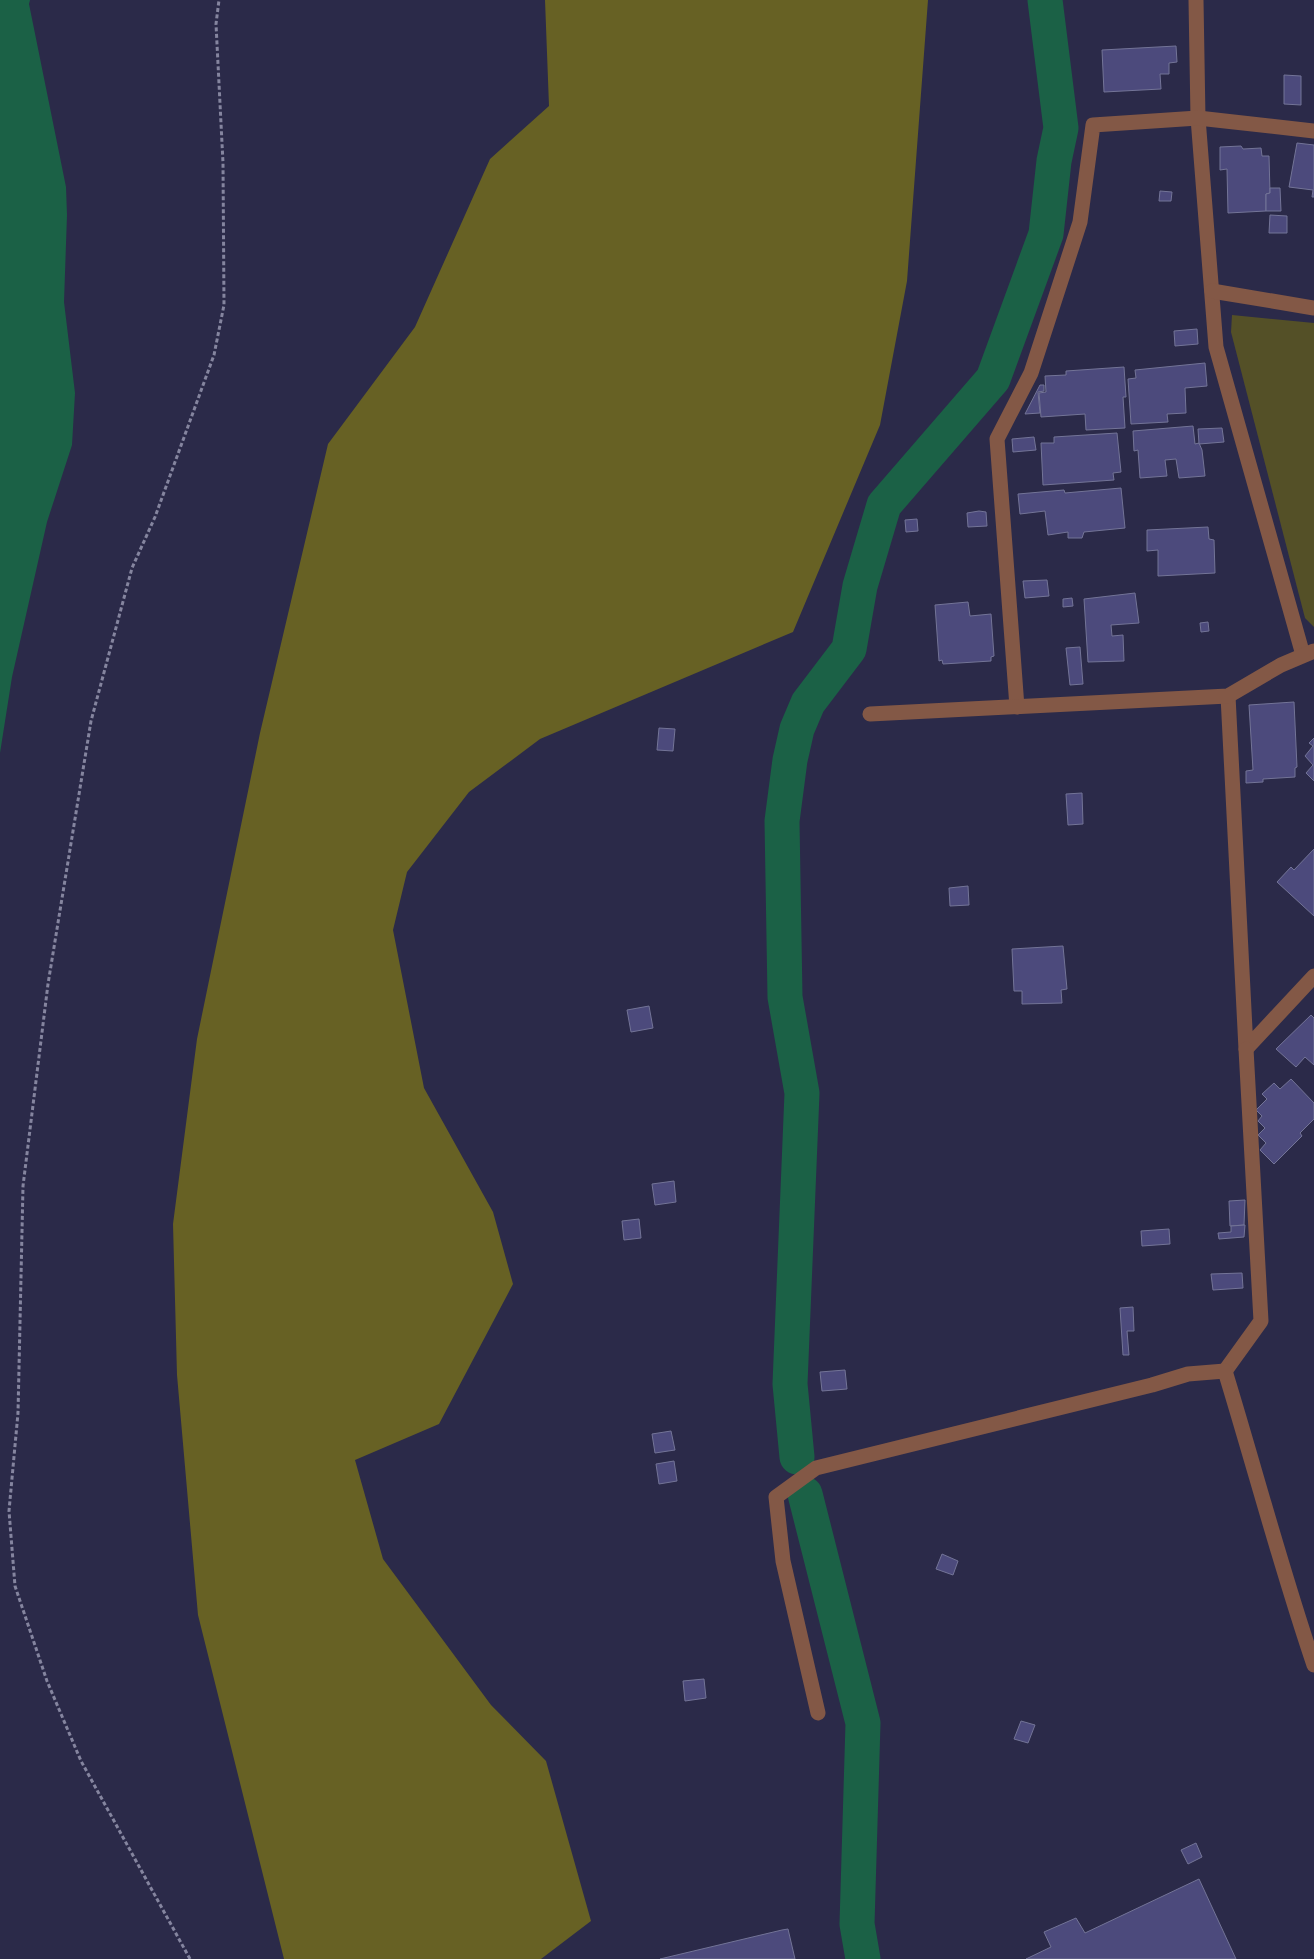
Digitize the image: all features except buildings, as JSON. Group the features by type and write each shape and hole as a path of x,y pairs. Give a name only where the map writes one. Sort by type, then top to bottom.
{"street":[{"path":"870,714 1228,696 1281,665 1308,653 1216,347 1198,118 1196,0"},
{"path":"1017,706 997,439 1031,373 1080,222 1093,125 1198,118 1314,131"},
{"path":"1212,291 1314,308"},
{"path":"818,1713 783,1561 776,1497 816,1468 1133,1390 1188,1374 1225,1371 1261,1321 1228,696"},
{"path":"1246,1050 1314,976"},
{"path":"1225,1371 1267,1510 1285,1579 1314,1665"}],"path":[{"path":"190,1959 81,1761 47,1681 15,1586 9,1511 18,1413 23,1186 48,984 91,721 132,568 155,517 214,355 224,305 223,163 216,24 219,0"}],"shaded area":[{"path":"0,0 30,0 29,4 66,187 64,302 75,393 72,445 47,522 12,677 0,753"},
{"path":"545,0 928,0 907,281 880,425 793,632 540,739 469,792 407,872 393,930 424,1088 493,1212 513,1284 439,1424 355,1460 383,1559 491,1705 546,1761 591,1921 541,1959 284,1959 198,1615 177,1375 173,1224 197,1039 260,733 328,444 415,327 490,159 549,106"},
{"path":"1232,315 1314,323 1314,627 1305,618 1231,332"}],"waterway":[{"path":"797,1457 790,1384 802,1093 785,997 782,821 790,760 797,729 808,703 849,649 860,586 884,505 993,379 1046,234 1054,161 1061,128 1045,0"},
{"path":"805,1494 863,1723 857,1924 863,1959"}]}
